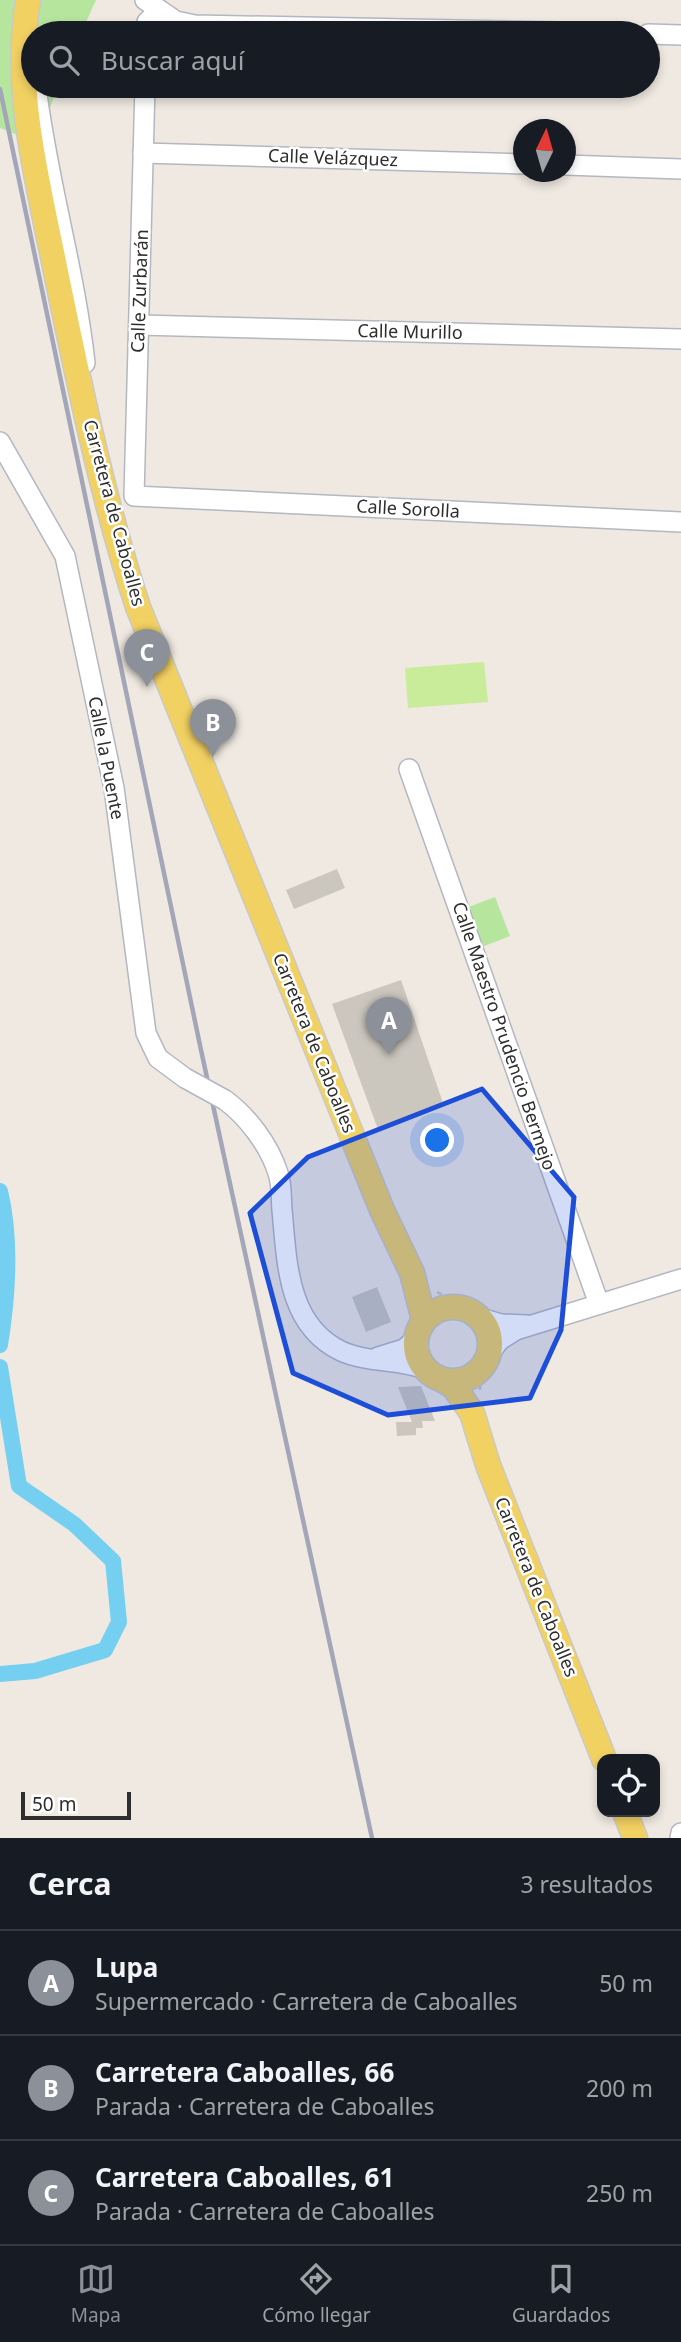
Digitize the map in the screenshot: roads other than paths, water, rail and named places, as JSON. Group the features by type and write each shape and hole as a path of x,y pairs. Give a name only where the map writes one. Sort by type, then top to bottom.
{"main road":[{"name":"Carretera de Caboalles","path":"26,21 28,0"},
{"name":"Carretera de Caboalles","path":"25,98 30,144 93,440 121,554 138,607 382,1210 432,1313 417,1355 459,1369 488,1465 602,1754"},
{"path":"432,1313 487,1320 488,1331 459,1369"},
{"path":"627,1817 635,1838"}],"street":[{"path":"37,21 40,0"},
{"path":"147,21 153,4 176,21"},
{"path":"660,34 681,35"},
{"path":"38,98 81,321 93,440"},
{"name":"Calle Zurbarán","path":"134,496 145,98"},
{"name":"Calle Velázquez","path":"143,153 513,164"},
{"path":"576,165 681,169"},
{"name":"Calle Murillo","path":"139,325 681,339"},
{"name":"Calle la Puente","path":"0,442 65,556 114,788 146,1033 158,1058 185,1078 240,1111 267,1149 279,1174 286,1260 297,1307 312,1330 341,1351 370,1359 459,1369"},
{"name":"Calle Sorolla","path":"134,496 681,522"},
{"name":"Calle Maestro Prudencio Bermejo","path":"409,769 599,1304"},
{"path":"459,1369 516,1330 681,1279"},
{"path":"370,1359 394,1353 432,1313"},
{"path":"487,1320 531,1325"}],"waterway":[{"path":"0,1191 8,1268 0,1345"},
{"path":"0,1367 19,1486 74,1524 113,1561 119,1622 105,1650 35,1671 0,1674"}],"railway":[{"path":"0,89 201,1050 372,1838"}],"place":[{"name":"Carretera Caboalles, 61","path":"147,687"},
{"name":"Carretera Caboalles, 66","path":"213,757"},
{"name":"Lupa","path":"389,1055"}]}
